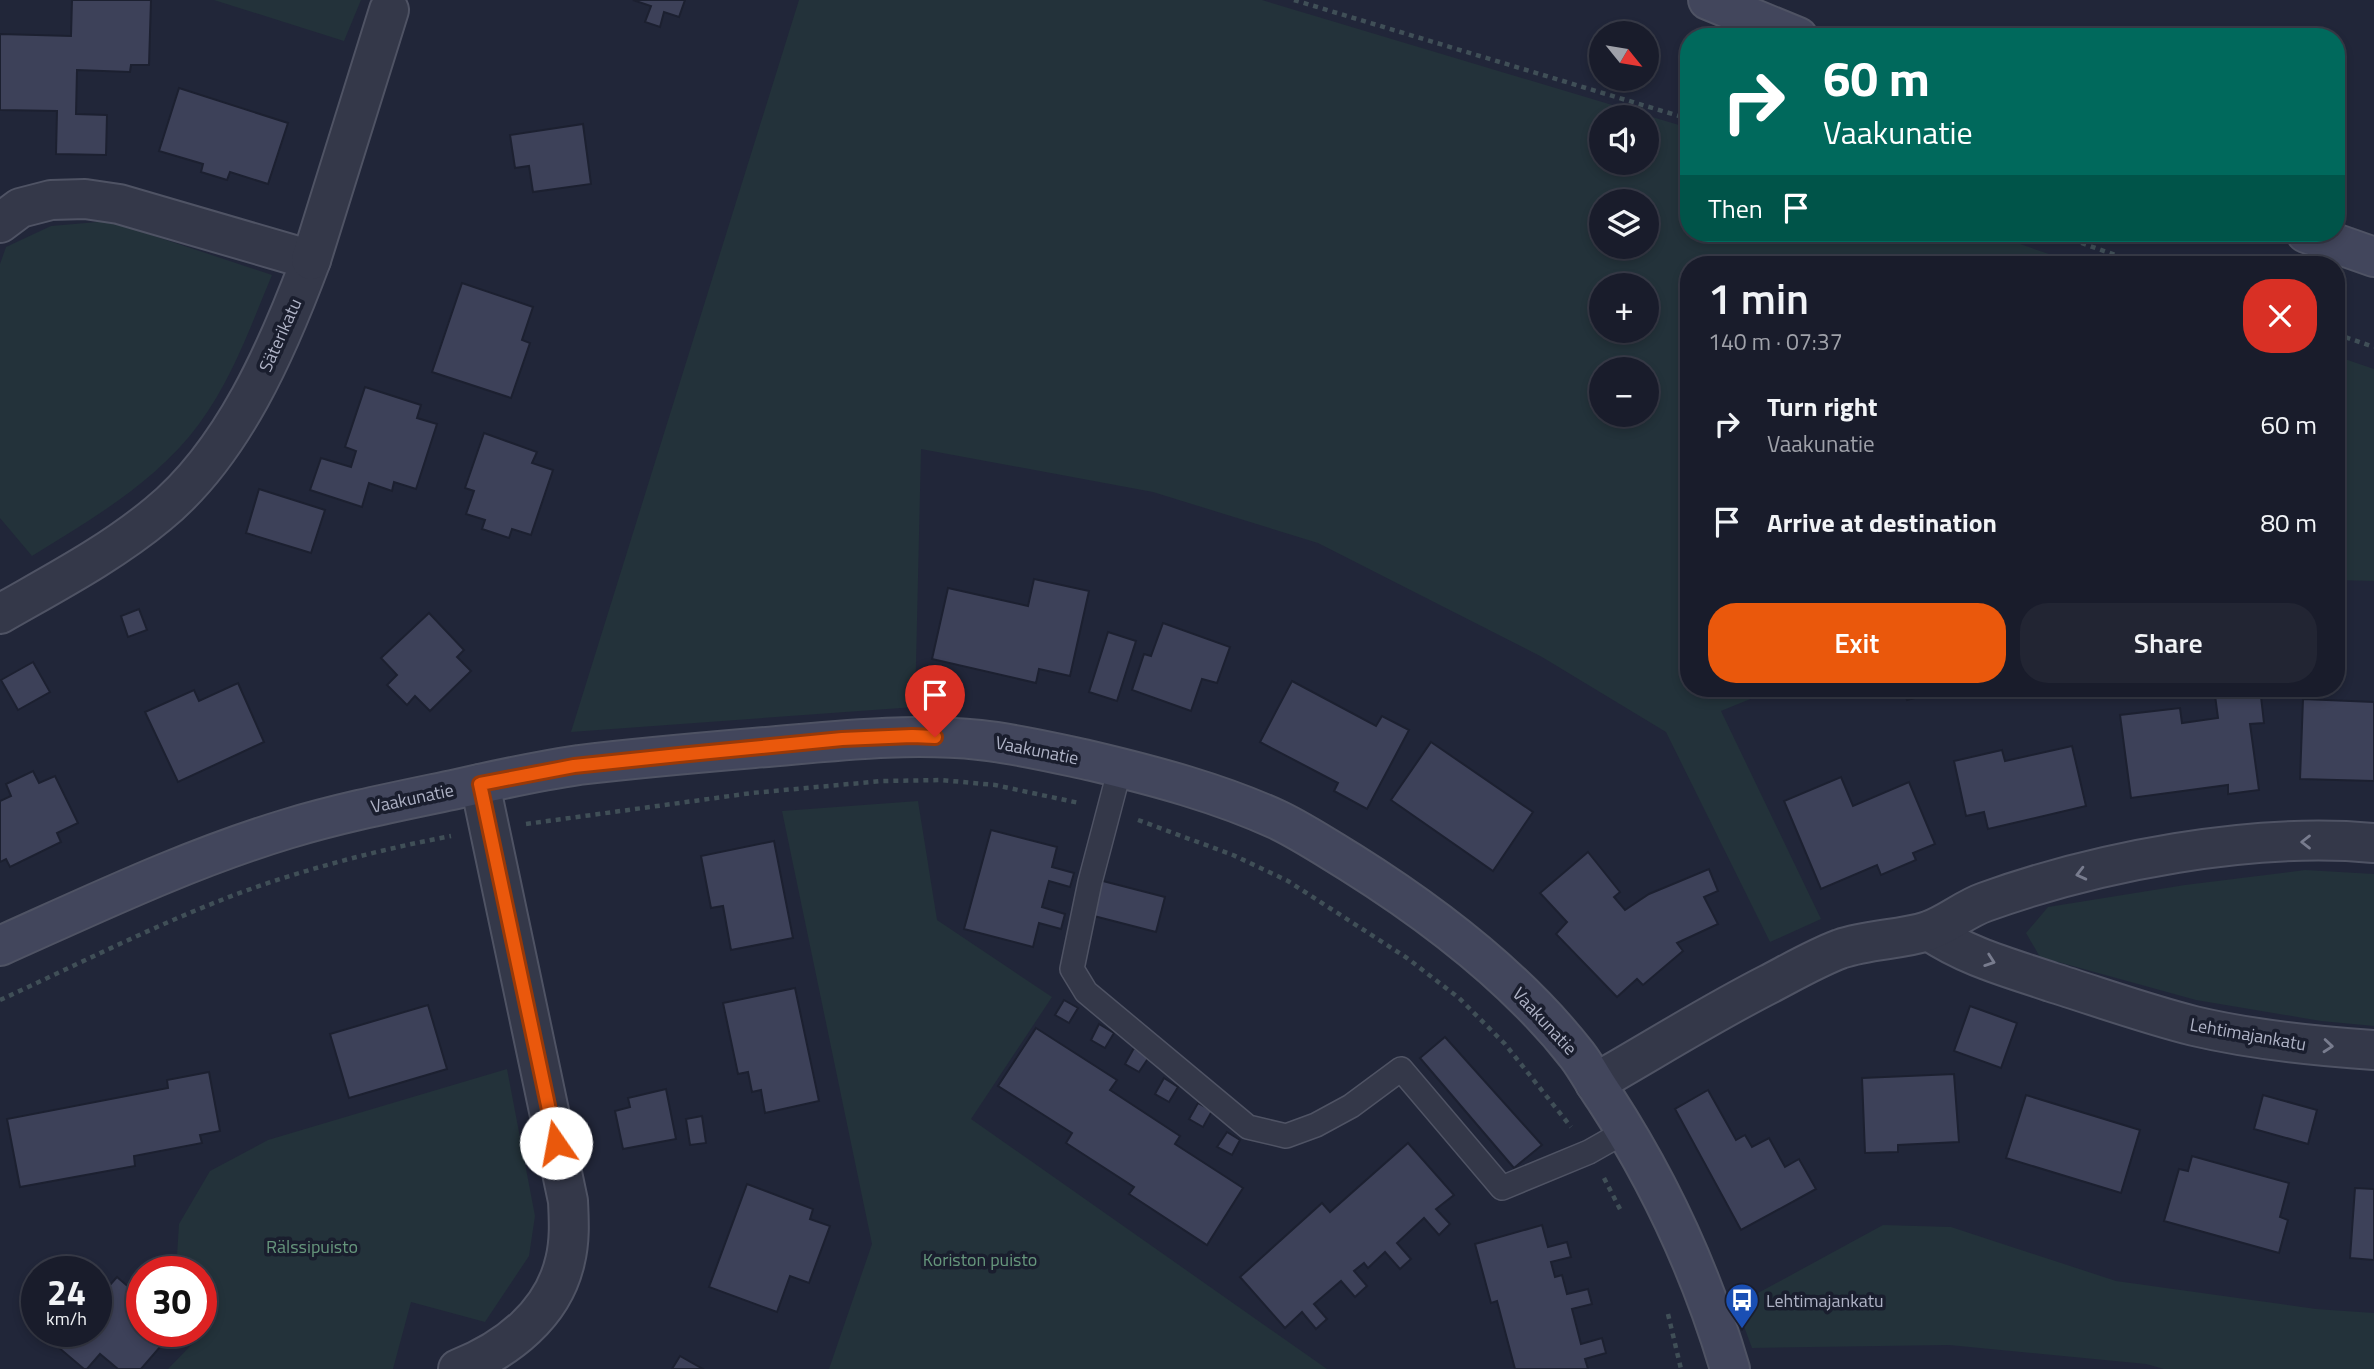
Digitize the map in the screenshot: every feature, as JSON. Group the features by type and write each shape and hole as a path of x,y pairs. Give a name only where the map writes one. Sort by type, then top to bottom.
{"street":[{"path":"1709,0 1776,28"},
{"name":"Säterikatu","path":"0,614 107,552 160,513 202,469 241,415 291,314 311,260 389,10"},
{"path":"0,223 20,208 51,200 85,199 119,205 311,260"},
{"path":"2332,242 2374,257"},
{"name":"Vaakunatie","path":"0,946 156,877 272,834 362,809 574,766 842,739 912,736 982,740 1049,751 1120,768 1196,790 1282,822 1391,888 1490,964 1571,1048 1626,1131 1694,1267 1718,1327 1730,1369"},
{"path":"458,1369 480,1361 508,1345 534,1319 558,1280 565,1262 569,1232 568,1201 480,784"},
{"path":"1595,1083 1747,995 1840,949 1929,931 1981,903 2039,884 2141,859 2281,842 2374,844"},
{"name":"Lehtimajankatu","path":"1929,931 1955,948 1980,958 2131,1009 2251,1037 2374,1050"}],"lane":[{"path":"1120,768 1090,882 1072,969 1086,992 1248,1127 1286,1136 1316,1125 1351,1106 1401,1069 1502,1188 1589,1152 1626,1131"}],"path":[{"path":"1294,0 1680,116"},
{"path":"2079,242 2118,256"},
{"path":"2345,337 2374,347"},
{"path":"0,1000 173,920 278,880 382,849 490,829 765,792 882,781 941,780 995,785 1108,809 1233,855 1288,881 1407,958 1459,998 1505,1044 1544,1090 1589,1152 1625,1216"},
{"path":"1667,1310 1681,1369"}],"green space":[{"path":"214,0 361,0 344,41"},
{"path":"799,0 1262,0 1612,105 1589,105 1589,175 1659,175 1659,119 1680,125 1680,242 2014,242 2055,256 1680,256 1680,697 1755,697 1721,711 1821,919 1770,942 1666,732 1542,657 1318,543 1153,492 921,449 915,707 571,732"},
{"path":"109,221 272,275 240,352 221,389 182,445 122,498 32,556 0,518 0,264 6,247 51,226"},
{"path":"2345,359 2374,369 2374,581 2345,580"},
{"name":"Koriston puisto","path":"918,801 937,920 1052,997 971,1119 1327,1369 829,1369 872,1244 782,811"},
{"path":"2305,870 2374,874 2374,1026 2321,1021 2196,1000 2040,957 2026,933 2048,907 2185,885"},
{"name":"Rälssipuisto","path":"507,1069 535,1216 529,1256 485,1322 411,1302 393,1369 168,1369 189,1347 217,1347 217,1256 177,1256 179,1224 210,1171 268,1140"},
{"path":"1883,1225 1951,1227 2116,1281 2316,1309 2374,1313 2374,1369 2164,1369 2146,1364 1949,1345 1752,1348 1736,1305"}],"building":[{"path":"72,0 151,0 149,65 131,65 130,72 77,70 76,114 107,115 106,155 56,154 57,111 0,110 0,34 71,36"},
{"path":"633,0 685,0 679,17 664,12 660,27 645,22 651,6"},
{"path":"179,88 288,123 268,184 230,172 227,180 201,172 203,164 159,151"},
{"path":"583,124 591,184 533,192 529,166 515,168 510,135"},
{"path":"462,283 533,307 522,340 530,343 511,398 432,372"},
{"path":"365,387 421,405 417,418 437,424 416,489 394,482 392,491 369,483 362,507 310,490 321,458 351,467 356,451 345,447"},
{"path":"484,433 537,452 532,463 553,470 531,535 512,529 509,538 482,529 485,520 466,514 474,491 465,488"},
{"path":"259,489 325,510 311,553 246,533"},
{"path":"1034,579 1089,591 1070,676 1039,669 1036,683 932,659 948,588 1028,606"},
{"path":"139,609 147,630 128,637 121,616"},
{"path":"429,613 464,650 457,657 471,671 430,711 415,696 407,705 387,685 397,675 381,658"},
{"path":"1163,623 1230,647 1217,683 1202,679 1191,711 1132,690 1144,654 1151,656"},
{"path":"1108,632 1136,641 1117,701 1089,692"},
{"path":"33,662 50,692 18,710 1,680"},
{"path":"1292,681 1376,726 1382,716 1409,730 1367,809 1334,791 1338,783 1260,742"},
{"path":"238,683 264,742 178,782 145,712 194,690 199,701"},
{"path":"2215,697 2261,697 2264,723 2250,724 2259,790 2228,794 2228,785 2131,798 2120,715 2180,708 2182,723 2218,718"},
{"path":"2303,699 2374,702 2374,781 2300,779"},
{"path":"1431,742 1533,812 1493,871 1391,800"},
{"path":"2072,746 2086,806 1988,829 1984,812 1966,816 1954,761 2002,750 2005,761"},
{"path":"33,771 39,783 55,776 78,823 57,833 61,842 10,867 6,859 0,862 0,801 11,796 6,784"},
{"path":"1841,777 1853,806 1909,782 1935,844 1913,853 1916,860 1881,875 1877,865 1821,889 1784,801"},
{"path":"991,830 1057,847 1052,867 1074,873 1070,887 1049,881 1042,907 1065,914 1061,929 1039,923 1033,947 964,929"},
{"path":"774,841 793,938 731,950 723,906 711,908 701,856"},
{"path":"1588,852 1620,892 1614,897 1625,910 1649,894 1709,869 1718,891 1704,897 1718,924 1677,943 1683,951 1643,985 1637,979 1617,997 1556,934 1567,922 1540,893"},
{"path":"1099,880 1165,897 1156,932 1090,915"},
{"path":"795,988 819,1101 765,1113 761,1090 752,1092 748,1072 738,1074 723,1003"},
{"path":"1064,1000 1078,1008 1069,1023 1055,1015"},
{"path":"428,1005 447,1069 349,1098 330,1034"},
{"path":"1970,1006 2017,1023 2001,1068 1954,1051"},
{"path":"1099,1024 1114,1033 1105,1048 1091,1040"},
{"path":"1036,1028 1117,1080 1110,1090 1180,1136 1175,1144 1243,1188 1207,1245 1129,1194 1134,1187 1066,1143 1072,1133 998,1086"},
{"path":"1445,1037 1542,1145 1514,1168 1420,1058"},
{"path":"1134,1048 1149,1057 1139,1072 1125,1064"},
{"path":"209,1072 220,1131 200,1135 202,1143 134,1156 135,1166 20,1187 7,1119 168,1088 167,1080"},
{"path":"1954,1074 1959,1142 1898,1145 1898,1152 1865,1153 1862,1078"},
{"path":"1164,1078 1178,1087 1169,1102 1155,1094"},
{"path":"666,1089 676,1139 623,1149 615,1111 630,1107 628,1098"},
{"path":"1708,1090 1736,1140 1745,1135 1752,1147 1769,1138 1785,1167 1799,1159 1816,1189 1741,1230 1675,1109"},
{"path":"2026,1095 2140,1130 2121,1193 2006,1158"},
{"path":"2263,1095 2317,1110 2308,1144 2254,1129"},
{"path":"1198,1103 1212,1111 1203,1127 1189,1119"},
{"path":"702,1116 706,1143 690,1145 686,1119"},
{"path":"1227,1132 1240,1140 1232,1155 1217,1147"},
{"path":"1408,1143 1454,1195 1436,1209 1450,1224 1439,1235 1424,1218 1397,1243 1411,1259 1400,1269 1385,1252 1368,1268 1364,1263 1354,1271 1367,1286 1355,1297 1341,1281 1314,1304 1327,1319 1316,1329 1302,1312 1285,1328 1240,1277 1322,1203 1330,1212"},
{"path":"2192,1156 2289,1183 2280,1217 2288,1220 2279,1253 2164,1221 2179,1169 2188,1171"},
{"path":"747,1184 813,1209 810,1219 830,1226 809,1283 790,1276 777,1312 709,1287"},
{"path":"2355,1188 2374,1189 2374,1260 2350,1258"},
{"path":"1542,1225 1548,1247 1567,1242 1571,1257 1551,1262 1555,1277 1562,1275 1567,1294 1588,1289 1592,1304 1572,1309 1581,1344 1602,1338 1606,1353 1585,1359 1588,1369 1515,1369 1497,1301 1491,1303 1475,1244"},
{"path":"117,1277 126,1285 126,1347 160,1347 141,1369 118,1369 100,1354 84,1369 58,1347 112,1347 112,1283"},
{"path":"680,1356 703,1369 672,1369"}],"place":[{"name":"Lehtimajankatu","path":"1742,1330"}],"route":[{"path":"556,1143 480,784 574,766 679,755 842,739 935,737"}]}
